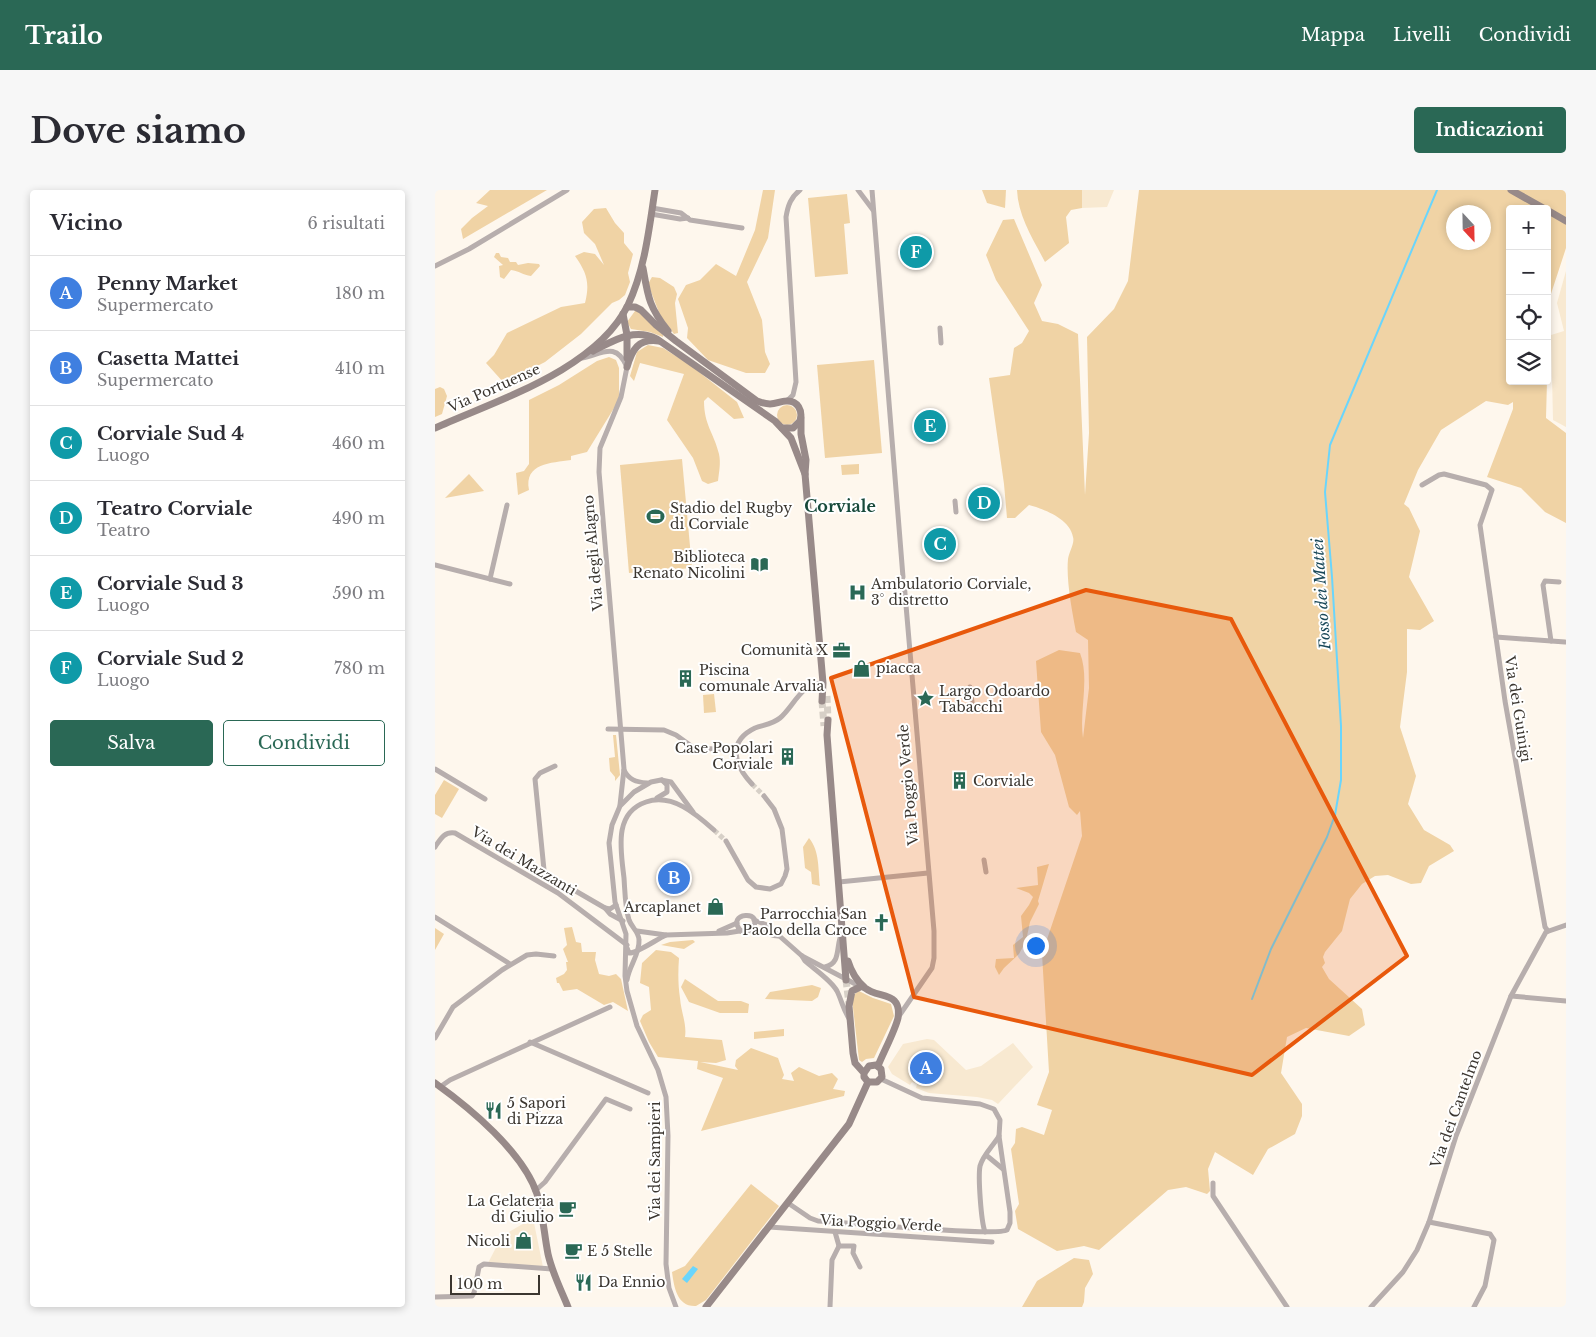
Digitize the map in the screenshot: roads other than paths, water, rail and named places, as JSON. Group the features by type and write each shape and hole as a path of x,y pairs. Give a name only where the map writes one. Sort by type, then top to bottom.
{"street":[{"path":"435,266 469,249 567,190"},
{"name":"Via Portuense","path":"435,428 529,388 579,358 603,338 627,307 642,264 655,190"},
{"path":"775,421 775,409 794,392 796,377 786,217 792,198 800,190"},
{"path":"858,190 873,210"},
{"path":"872,190 873,210"},
{"path":"1511,190 1539,205"},
{"name":"Via Poggio Verde","path":"873,210 914,714 934,931 934,962 931,970 897,1019"},
{"path":"651,211 681,213 690,220 742,228"},
{"path":"1551,212 1566,221"},
{"path":"642,264 646,289 653,310 675,341"},
{"path":"627,307 640,309 675,341 757,400 768,404 794,402 799,406 801,434 806,460 805,474 825,699"},
{"name":"Via degli Alagno","path":"620,806 624,768 599,472 600,448 621,397 627,368 627,335 623,314"},
{"path":"940,328 941,343"},
{"path":"579,358 627,335 649,335 665,344 775,421 795,446 805,474"},
{"path":"627,368 631,353 640,344 654,340 665,344"},
{"path":"579,358 603,351 612,351 621,356 627,368"},
{"path":"782,428 789,429 796,426 801,418"},
{"name":"Via dei Guinigi","path":"1422,485 1444,474 1486,485 1492,490 1480,525 1516,766 1545,927 1548,931"},
{"path":"955,500 956,512"},
{"path":"490,579 507,505"},
{"path":"435,565 510,584"},
{"path":"1551,641 1543,585 1545,581 1559,582"},
{"path":"1496,637 1565,642"},
{"path":"752,784 739,767 736,750 741,738 747,733 780,718 802,692 811,685 823,686"},
{"path":"970,687 972,702"},
{"path":"826,723 846,980"},
{"path":"607,729 664,730 676,735 694,748 736,750"},
{"path":"555,766 538,774 535,779 545,872 623,921"},
{"path":"624,768 632,780 648,783"},
{"path":"435,769 485,799"},
{"path":"654,800 667,792 667,785 661,780"},
{"path":"620,806 634,792 648,783 661,780 669,781 693,812 713,830"},
{"path":"726,841 749,880 756,887 769,889 781,884 787,869 782,830 774,809 764,796"},
{"path":"654,800 674,802 693,812"},
{"name":"Via dei Sampieri","path":"627,991 630,968 637,952 639,941 627,911 621,833 625,821 631,812 643,803 654,800"},
{"name":"Via dei Sampieri","path":"620,806 613,821 610,838 611,873 616,905 626,932 625,962 627,991 637,1026 661,1076 666,1097 668,1136 666,1264 672,1298 676,1307"},
{"name":"Via dei Mazzanti","path":"435,848 444,835 450,832 455,833 558,893 627,945 629,953 637,952"},
{"path":"984,860 986,872"},
{"path":"839,882 928,873"},
{"path":"605,908 611,909 616,905"},
{"path":"713,932 728,928 737,923 740,917 744,915 751,916 754,920 776,932 778,936 802,956 846,980 895,1000 897,1019 878,1066"},
{"path":"435,917 510,964"},
{"path":"637,932 666,935 746,932 755,926 754,920"},
{"path":"737,923 741,931"},
{"path":"1548,931 1566,925"},
{"path":"751,930 778,936"},
{"path":"825,968 836,961 839,938 843,930"},
{"name":"Via dei Cantelmo","path":"1371,1307 1408,1265 1429,1222 1456,1136 1511,996 1528,962 1548,931"},
{"path":"637,952 651,942 666,935"},
{"path":"845,949 852,972 863,988"},
{"path":"435,1038 453,1007 510,964 521,957 529,955 554,956"},
{"path":"802,956 805,961 834,986 845,1012 851,1020"},
{"path":"863,988 852,991 849,1006 855,1061 868,1082 875,1083 881,1079 882,1072 878,1066"},
{"path":"1511,996 1566,1001"},
{"path":"568,1307 552,1269 535,1191 523,1169 493,1132 473,1112 438,1085 610,1007"},
{"path":"530,1042 648,1093"},
{"path":"863,1073 869,1066 878,1066"},
{"path":"788,1203 810,1218 818,1221 985,1232 1004,1232 1010,1226 1010,1212 999,1136 999,1116 995,1110 980,1104 922,1098 881,1079"},
{"path":"706,1307 850,1122 868,1082"},
{"path":"535,1191 545,1182 606,1099 630,1109"},
{"path":"985,1232 982,1221 980,1170 986,1155 999,1136"},
{"path":"986,1155 1003,1170"},
{"path":"1213,1183 1213,1196 1287,1307"},
{"path":"1429,1222 1490,1234 1494,1240 1485,1286 1474,1307"},
{"name":"Via Poggio Verde","path":"769,1227 992,1242"},
{"path":"830,1307 832,1260 839,1246 835,1232"},
{"path":"839,1246 854,1246 853,1254 860,1267"},
{"path":"435,1297 472,1296 479,1267 484,1264 552,1269"},
{"path":"672,1298 672,1307"}],"water":[{"path":"693,1266 698,1269 687,1283 682,1279"}],"waterway":[{"name":"Fosso dei Mattei","path":"1252,999 1271,949 1327,837 1335,815 1341,780 1341,726 1325,492 1330,445 1437,190"}],"tunnel":[{"path":"827,696 828,720"},
{"path":"822,701 824,726"},
{"path":"752,784 764,796"},
{"path":"714,830 726,841"},
{"path":"846,980 849,1004"}],"place":[{"name":"Corviale Sud 2","path":"916,252"},
{"name":"Corviale Sud 3","path":"930,426"},
{"name":"Teatro Corviale","path":"984,503"},
{"name":"Stadio del Rugby di Corviale","path":"656,516"},
{"name":"Corviale Sud 4","path":"940,544"},
{"name":"Biblioteca Renato Nicolini","path":"759,565"},
{"name":"Ambulatorio Corviale, 3° distretto","path":"857,592"},
{"name":"Comunità X","path":"842,650"},
{"name":"piacca","path":"862,668"},
{"name":"Piscina comunale Arvalia","path":"685,678"},
{"name":"Largo Odoardo Tabacchi","path":"925,699"},
{"name":"Case Popolari Corviale","path":"787,756"},
{"name":"Corviale","path":"959,781"},
{"name":"Casetta Mattei","path":"674,878"},
{"name":"Arcaplanet","path":"715,907"},
{"name":"Parrocchia San Paolo della Croce","path":"881,922"},
{"name":"Penny Market","path":"926,1068"},
{"name":"5 Sapori di Pizza","path":"493,1111"},
{"name":"La Gelateria di Giulio","path":"568,1209"},
{"name":"Nicoli","path":"524,1241"},
{"name":"E 5 Stelle","path":"573,1251"},
{"name":"Da Ennio","path":"584,1282"}],"district":[{"name":"Corviale","path":"840,506"}]}
